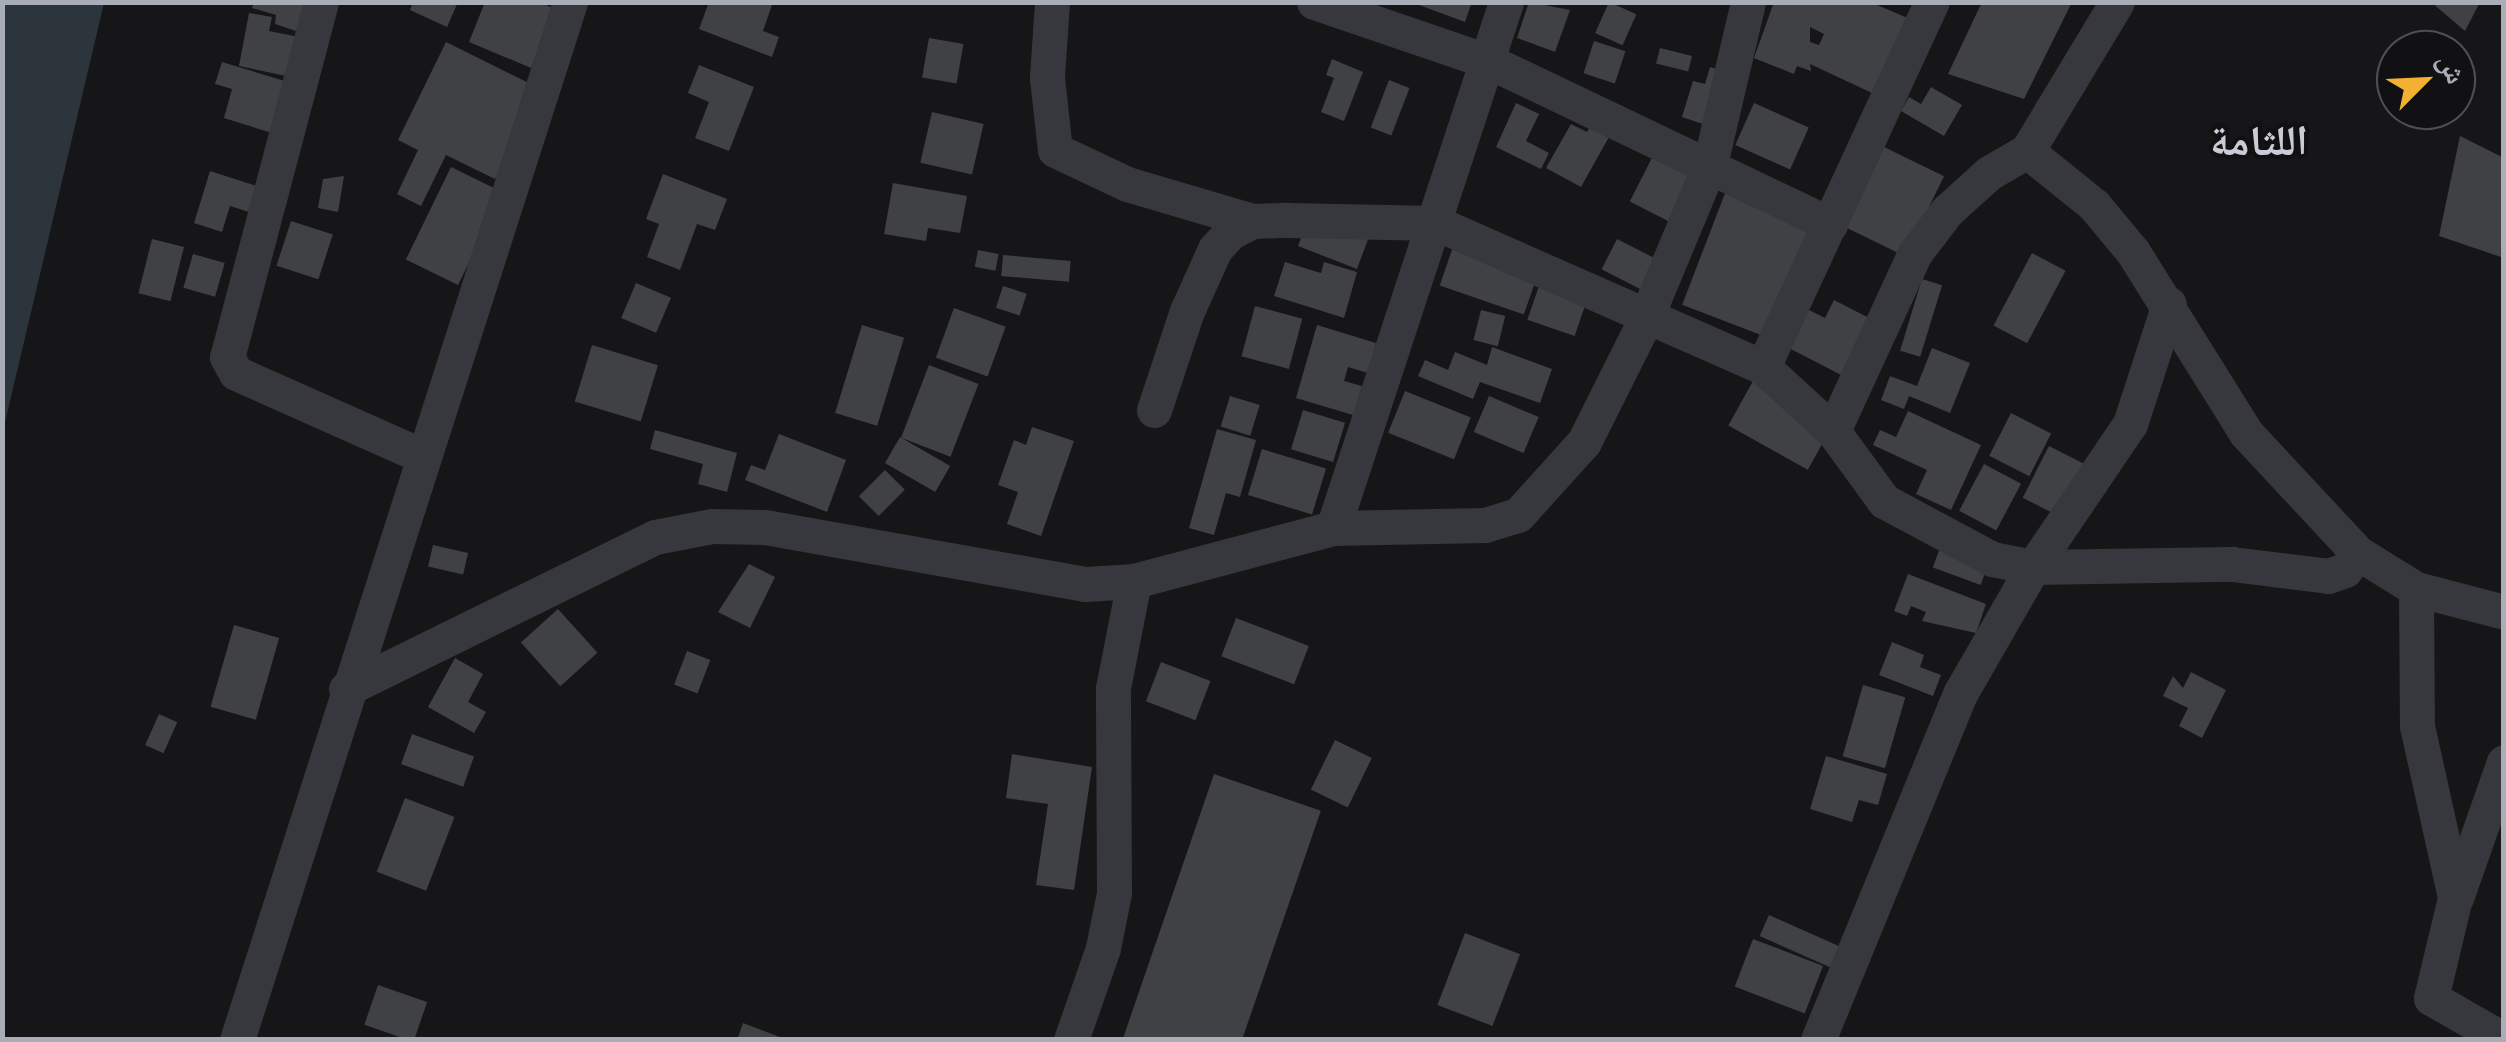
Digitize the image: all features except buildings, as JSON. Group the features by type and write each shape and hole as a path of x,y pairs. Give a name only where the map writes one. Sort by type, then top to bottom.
{"street":[{"path":"321,2 227,357 236,373 422,456"},
{"path":"237,1040 346,689 570,2"},
{"path":"1052,2 1047,78 1056,150 1128,184 1253,221 1436,223 1645,320 1763,367 1833,431 1884,502 1951,541 2033,567 2174,562 2328,576 2345,570 2358,554"},
{"path":"1314,2 1490,62 1830,224"},
{"path":"1333,528 1490,62 1506,2"},
{"path":"346,689 655,536 712,526 766,528 1044,580 1134,581 1333,528 1485,525 1518,515 1584,442 1645,320 1710,164 1748,2"},
{"path":"1763,367 1932,2"},
{"path":"1833,431 1914,253 1961,198 2027,151 2117,2"},
{"path":"2027,151 2094,206 2169,304 2246,433 2358,554 2416,589 2504,612"},
{"path":"1154,410 1215,249 1253,221"},
{"path":"1818,1040 1917,787 1960,692 2033,567 2130,424 2169,304"},
{"path":"1071,1040 1104,948 1114,893 1113,688 1134,581"},
{"path":"2416,589 2417,726 2456,898"},
{"path":"2495,1027 2432,998 2456,898 2504,762"}],"shaded area":[{"path":"5,3 104,3 3,431 2,10"}],"district":[{"name":"اللثامة","path":"2259,142"}]}
